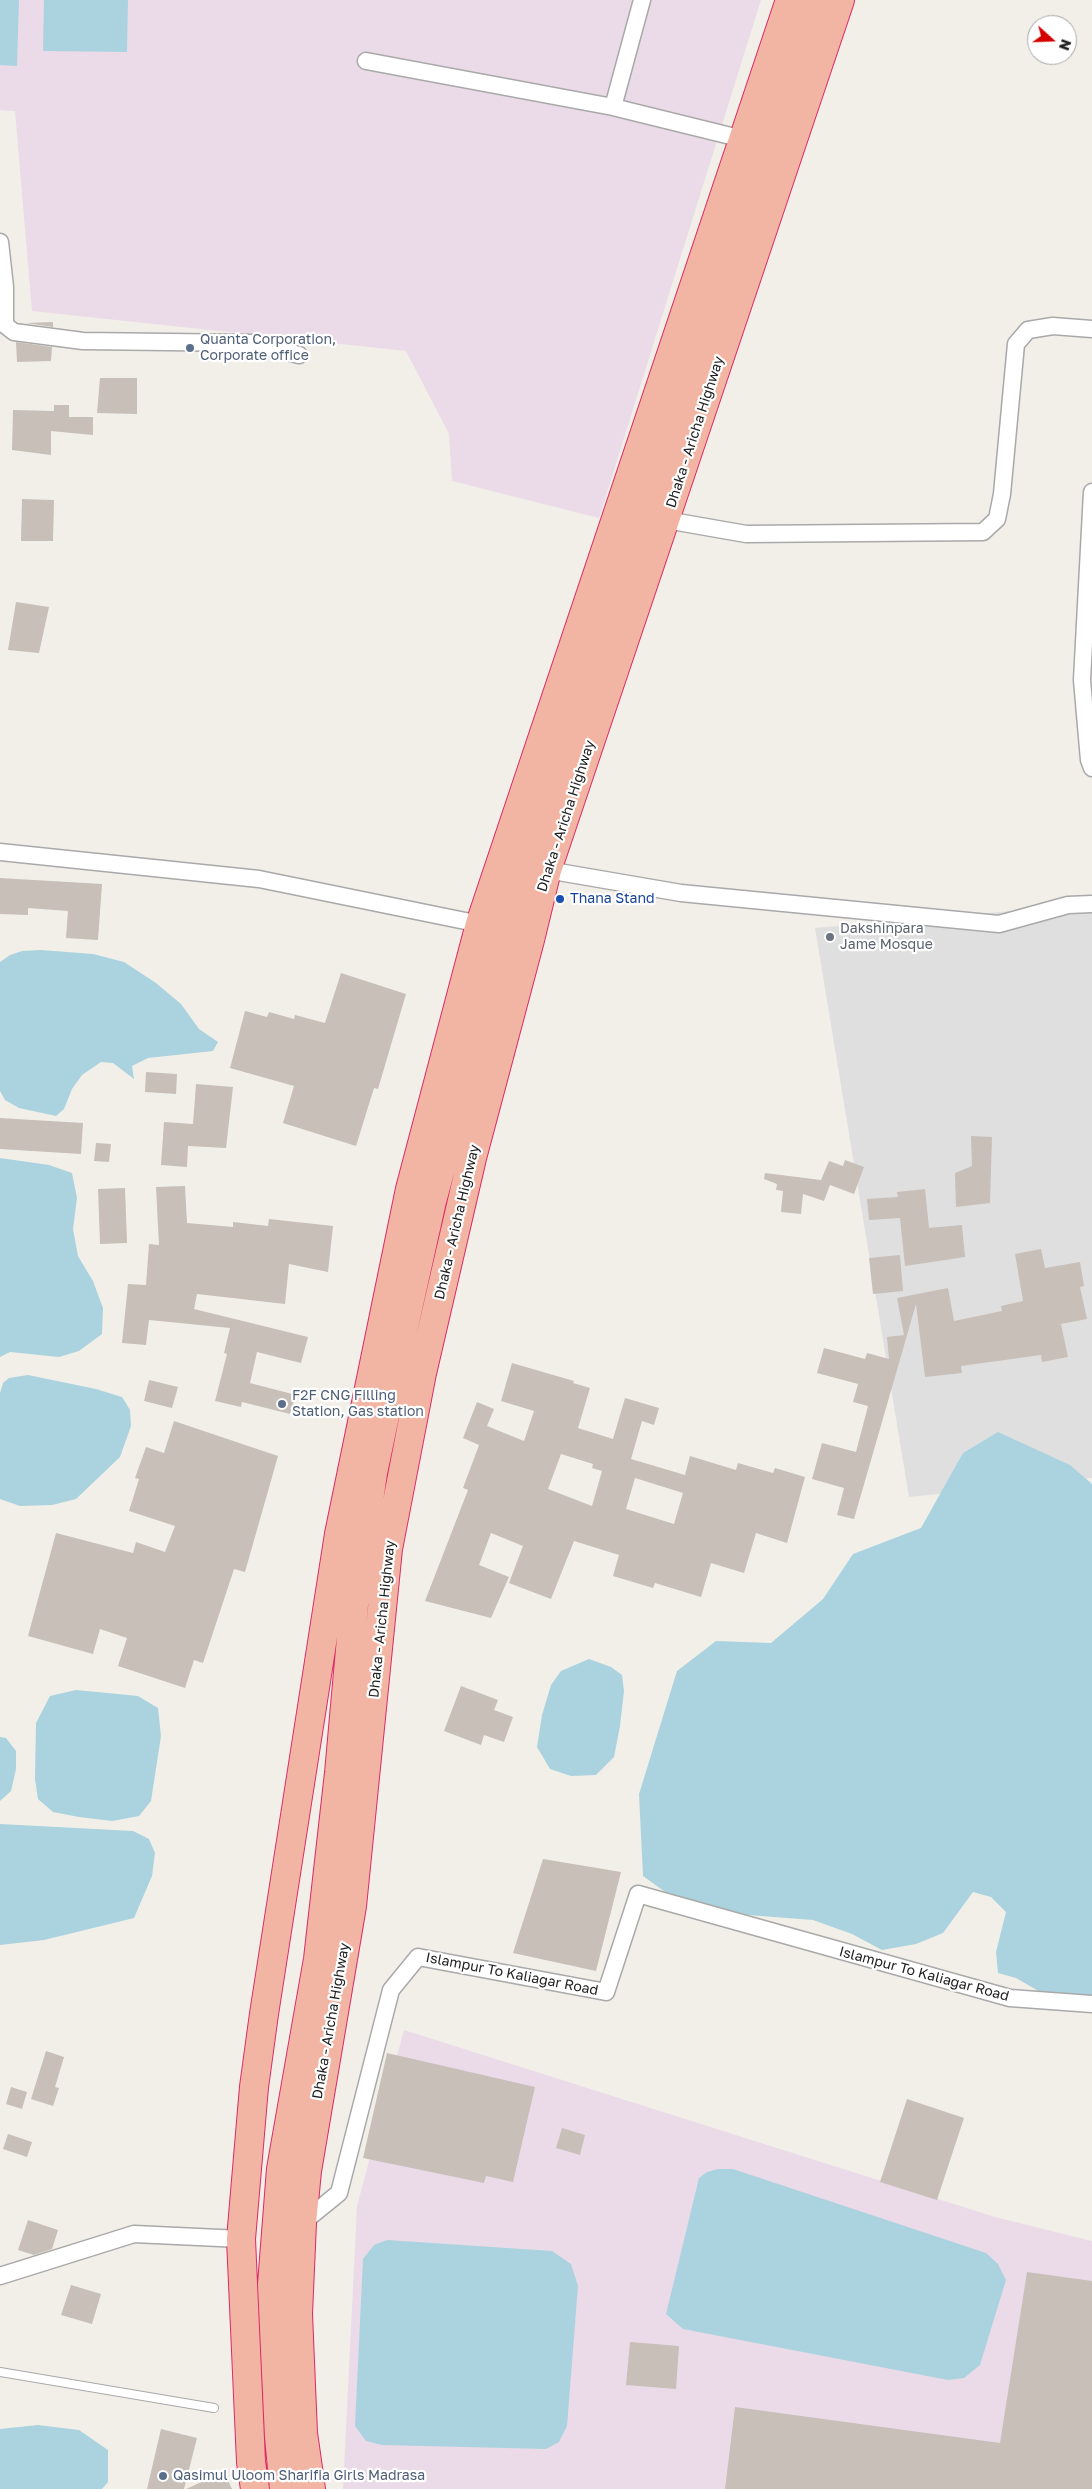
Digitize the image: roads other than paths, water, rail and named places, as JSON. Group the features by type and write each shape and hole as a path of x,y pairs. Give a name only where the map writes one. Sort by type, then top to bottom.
{"highway":[{"path":"255,2489 251,2462 241,2239 254,2087 339,1534 410,1189 480,924 790,0"},
{"path":"284,2489 279,2437 272,2284 281,2169 318,1959 354,1604 373,1473 432,1201 496,964 652,479 818,0"},
{"name":"Dhaka - Aricha Highway","path":"311,2489 303,2433 298,2314 302,2223 318,2094 352,1906 392,1530 422,1373 472,1158 547,870 840,0"}],"street":[{"path":"613,107 642,0"},
{"path":"366,61 613,107 743,139"},
{"path":"0,242 5,286 5,325 14,332 83,341 252,343 299,355"},
{"path":"666,520 746,534 984,532 997,519 1002,494 1016,344 1028,330 1053,326 1092,329"},
{"path":"1092,492 1089,595 1082,680 1089,760 1092,768"},
{"path":"0,852 258,879 480,924"},
{"path":"547,870 681,892 998,924 1068,905 1092,904"},
{"name":"Islampur To Kaliagar Road","path":"302,2223 339,2193 391,1990 418,1957 606,1992 638,1894 1010,1998 1092,2004"},
{"path":"0,2276 134,2234 241,2239"}],"lane":[{"path":"0,2372 214,2408"}],"water":[{"path":"0,0 19,0 17,66 0,65"},
{"path":"44,0 128,0 127,52 43,51"},
{"path":"41,950 93,954 124,962 156,983 181,1004 199,1029 218,1042 213,1051 148,1058 132,1066 134,1079 113,1063 101,1062 82,1075 72,1089 64,1109 56,1116 19,1108 5,1100 0,1091 0,962 10,955 22,951"},
{"path":"0,1158 49,1165 72,1173 77,1198 73,1229 78,1256 93,1281 103,1308 102,1334 79,1351 59,1357 10,1352 0,1357"},
{"path":"28,1375 96,1389 122,1397 130,1410 131,1426 120,1457 76,1499 52,1505 20,1506 0,1499 0,1393 3,1383 9,1378"},
{"path":"998,1432 1070,1465 1092,1484 1092,2006 1042,1993 1016,1978 998,1973 996,1952 1006,1912 991,1897 973,1892 943,1933 916,1944 882,1950 852,1934 813,1920 748,1915 668,1894 643,1876 639,1794 677,1671 716,1641 771,1643 823,1599 853,1554 921,1528 963,1453"},
{"path":"589,1659 611,1667 622,1675 624,1691 620,1726 614,1757 596,1775 571,1776 550,1769 537,1747 542,1715 551,1685 561,1671"},
{"path":"76,1690 138,1696 158,1708 161,1736 151,1801 139,1816 112,1821 79,1817 53,1812 38,1799 35,1779 36,1723 50,1696"},
{"path":"0,1737 6,1738 16,1751 16,1769 11,1791 0,1801"},
{"path":"0,1824 133,1831 149,1839 155,1853 152,1876 134,1918 44,1940 0,1945"},
{"path":"718,2169 733,2169 986,2253 998,2264 1006,2280 980,2365 964,2378 948,2380 683,2329 666,2314 699,2178 707,2172"},
{"path":"387,2240 552,2251 571,2264 578,2286 567,2426 559,2442 546,2449 382,2445 366,2441 355,2426 363,2259 374,2245"},
{"path":"38,2425 79,2430 108,2450 108,2482 102,2489 0,2489 0,2429"}],"place":[{"name":"Quanta Corporation, Corporate office","path":"190,348"},
{"name":"Thana Stand","path":"560,899"},
{"name":"Dakshinpara Jame Mosque","path":"830,937"},
{"name":"F2F CNG Filling Station, Gas station","path":"282,1404"},
{"name":"Qasimul Uloom Sharifia Girls Madrasa","path":"163,2476"}]}
